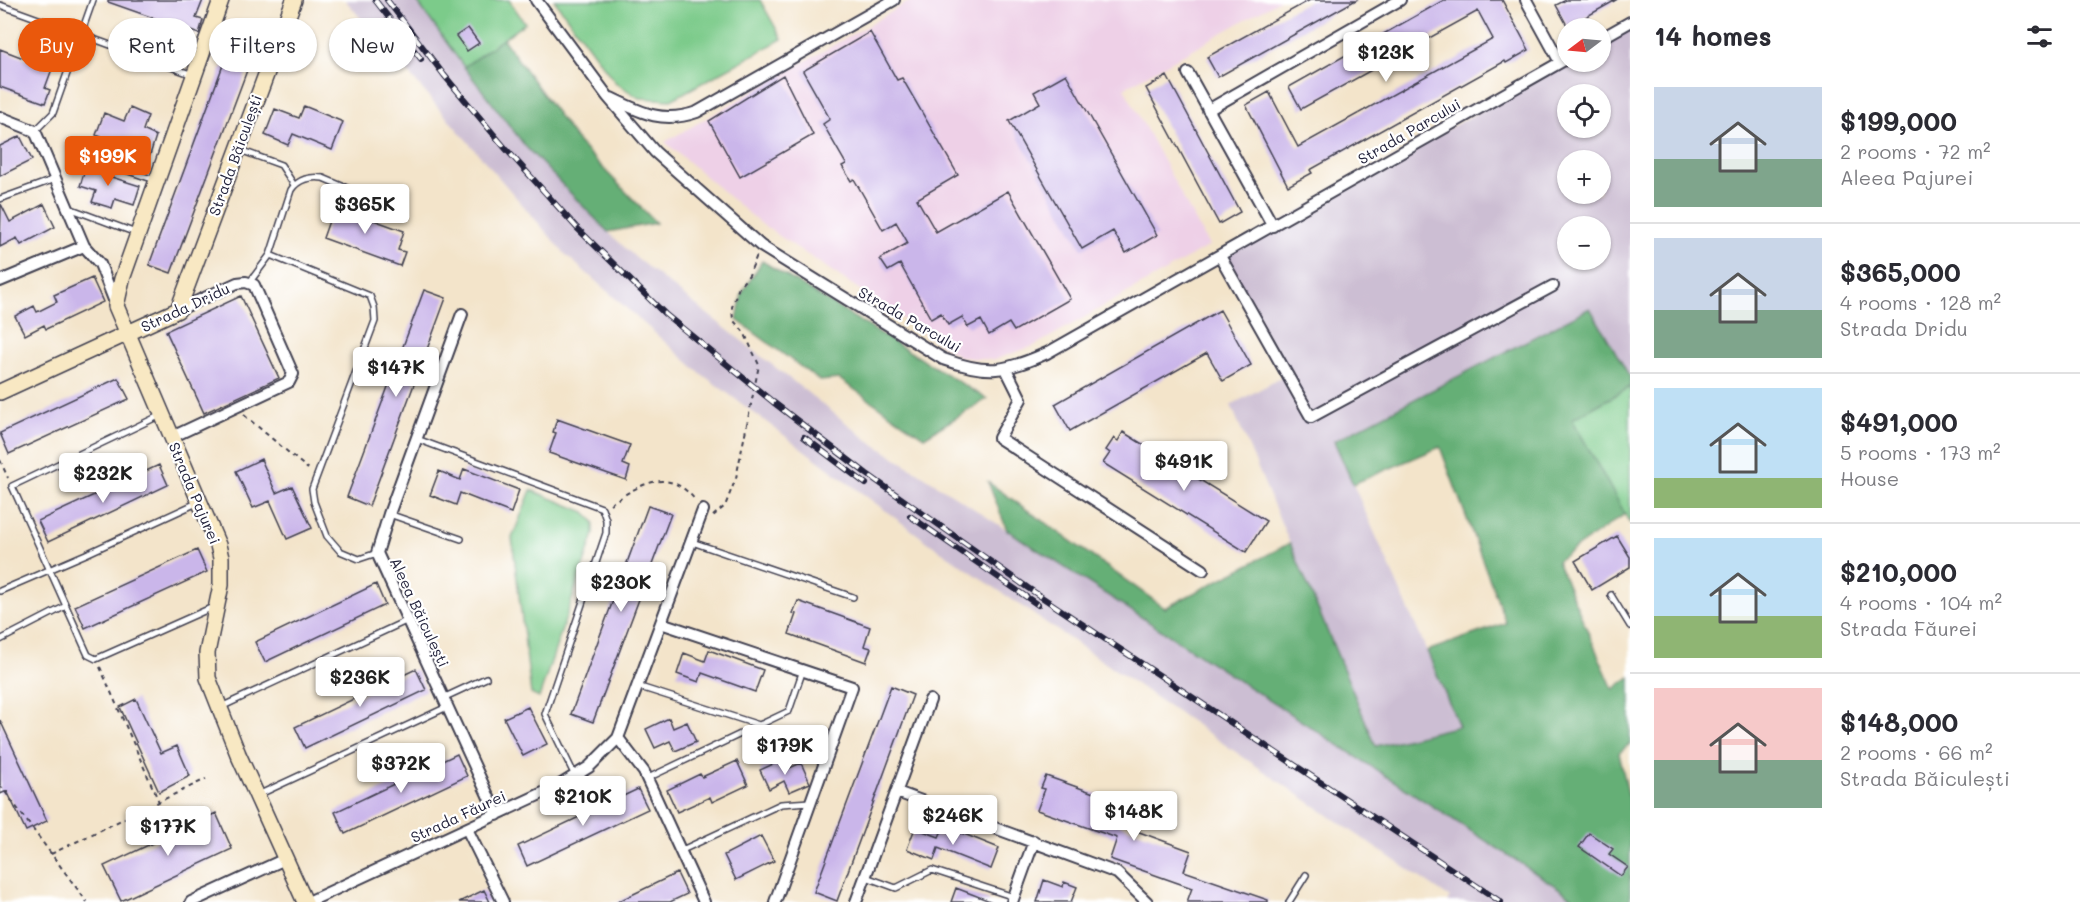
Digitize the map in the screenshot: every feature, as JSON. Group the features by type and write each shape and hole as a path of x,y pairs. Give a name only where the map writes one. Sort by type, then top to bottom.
{"street":[{"path":"116,306 122,279 221,0"},
{"name":"Strada Băiculești","path":"178,310 294,0"},
{"name":"Strada Parcului","path":"536,0 608,97 655,152 761,246 943,359 975,369 1006,369 1047,353 1557,64"},
{"name":"Strada Parcului","path":"608,97 633,109 662,117 675,118 697,112 894,0"},
{"path":"1208,110 1398,0"},
{"name":"Strada Parcului","path":"1526,0 1557,49"},
{"path":"1611,33 1630,22"},
{"path":"1188,73 1273,226"},
{"path":"1,118 35,131"},
{"name":"Strada Pajurei","path":"35,131 84,246 100,264 162,415 214,533 221,558 221,585 208,640 206,665 208,678 257,796 307,902"},
{"path":"0,281 84,246"},
{"path":"1220,255 1311,417 1552,286"},
{"name":"Strada Dridu","path":"0,392 237,283 249,283 257,288 293,374 289,382 172,437"},
{"name":"Aleea Băiculești","path":"462,314 389,514 377,554 497,815"},
{"path":"1006,369 1021,399 999,438 1203,570"},
{"name":"Strada Făurei","path":"307,902 497,815 575,776 599,758 618,738 703,510"},
{"path":"661,623 852,687 775,902"},
{"path":"856,902 930,700"},
{"path":"618,738 644,772 704,902"},
{"path":"897,792 1116,873 1147,902"},
{"path":"467,829 503,902"},
{"path":"1013,900 1034,841"},
{"path":"191,902 285,859"}],"lane":[{"path":"86,18 93,0"},
{"path":"0,5 34,18"},
{"path":"96,42 194,76"},
{"path":"35,131 52,113 67,72"},
{"path":"237,149 281,165 294,185"},
{"path":"87,157 157,181"},
{"path":"0,199 56,178"},
{"path":"249,283 270,255 289,194 294,185 306,178 323,178 387,205"},
{"path":"69,208 138,234"},
{"path":"270,255 370,296 375,307 375,321 312,489 314,502 327,536 340,551 359,558 377,554"},
{"path":"162,415 12,486 88,656 96,659 217,605"},
{"path":"417,439 602,508 606,520 606,533 545,714 575,776"},
{"path":"0,591 200,501"},
{"path":"389,514 461,539"},
{"path":"692,542 853,597"},
{"path":"1611,595 1630,626"},
{"path":"0,639 66,606"},
{"path":"219,708 408,620"},
{"path":"647,779 789,711 803,670"},
{"path":"257,796 445,703 486,678"},
{"path":"637,686 759,725"},
{"path":"680,851 781,804 811,802"},
{"path":"866,877 896,888 933,870 1013,900"},
{"path":"1289,902 1306,875"}],"path":[{"path":"602,508 642,484 654,482 675,483 687,490 703,510 714,517 725,506 736,478 759,365 744,332 733,320 732,307 739,287 749,275 761,246"},
{"path":"235,407 316,477"},
{"path":"0,460 12,486"},
{"path":"96,659 159,802"},
{"path":"51,854 206,779"},
{"path":"0,785 87,902"}],"shaded area":[{"path":"345,0 416,0 526,147 608,232 636,258 868,440 1581,902 1447,902 1450,898 929,543 699,372 566,255 407,72 416,72 416,18 361,18"},
{"path":"912,0 1280,0 1124,88 1209,246 1034,346 993,360 960,357 760,223 665,142"},
{"path":"1630,22 1630,377 1590,308 1334,441 1460,726 1376,746 1231,405 1288,374 1220,256 1557,68 1557,72 1611,72 1611,33"}],"green space":[{"path":"416,0 509,0 525,23 464,67"},
{"path":"554,0 760,0 782,39 671,100 639,98 615,82"},
{"path":"503,39 577,141 656,223 608,232 526,147 464,67"},
{"path":"762,261 987,399 924,437 839,379 820,381 737,320 742,293"},
{"path":"1590,308 1630,377 1630,387 1572,419 1625,514 1557,561 1613,689 1630,677 1630,744 1619,753 1630,802 1630,902 1580,902 1007,530 988,482 1165,608 1290,543 1376,746 1459,726 1427,651 1506,623 1440,447 1353,484 1334,441"},
{"path":"1630,387 1630,524 1572,419"},
{"path":"531,490 585,512 594,522 594,534 539,698 531,694 512,538"}],"building":[{"path":"108,0 203,0 196,18 154,18 108,2"},
{"path":"1310,0 1356,0 1218,77 1207,57"},
{"path":"1444,0 1502,0 1529,50 1506,63 1505,61 1310,170 1312,173 1288,186 1246,105 1269,92 1298,147 1493,39 1478,11 1301,109 1289,87"},
{"path":"1566,0 1616,0 1584,18 1563,18 1556,5"},
{"path":"197,18 203,20 199,34 197,33"},
{"path":"468,28 479,43 467,51 456,36"},
{"path":"870,32 897,80 902,78 958,175 917,199 936,232 1008,191 1070,299 1014,331 1009,323 989,335 981,320 968,327 962,317 948,325 941,313 931,319 900,264 888,271 880,259 908,243 896,222 883,230 854,179 851,181 842,166 846,164 823,124 830,119 803,71"},
{"path":"0,49 18,56 18,72 51,72 45,88 50,90 45,103 0,87"},
{"path":"220,72 246,72 171,273 149,265"},
{"path":"1066,74 1157,235 1126,253 1113,231 1082,249 1009,121 1040,103 1034,92"},
{"path":"783,75 813,135 740,177 709,121"},
{"path":"1167,76 1240,212 1219,224 1146,88"},
{"path":"304,106 343,122 332,150 293,134 288,145 265,135 275,109 299,118"},
{"path":"130,108 148,116 143,130 156,136 150,155 96,135 104,113 124,121"},
{"path":"20,136 32,160 0,176 0,146"},
{"path":"87,163 107,169 105,175 140,186 134,205 115,199 112,208 92,202 96,191 80,186"},
{"path":"1,204 10,222 44,204 55,227 21,245 17,238 0,247"},
{"path":"332,205 404,231 398,250 405,252 400,266 323,238"},
{"path":"92,278 103,302 46,329 44,325 25,335 15,316 34,306 37,312 57,302 54,295"},
{"path":"424,290 446,298 369,506 347,497"},
{"path":"241,296 279,378 204,413 166,331"},
{"path":"1220,310 1251,365 1223,381 1207,353 1070,431 1055,404"},
{"path":"118,378 129,399 9,454 0,433"},
{"path":"557,419 630,445 623,464 630,467 626,480 549,453 556,433 553,432"},
{"path":"1123,432 1266,521 1246,552 1103,463 1110,453 1106,450 1114,438 1118,441"},
{"path":"261,459 276,493 292,486 312,528 287,539 270,501 253,508 236,471"},
{"path":"159,465 168,485 48,542 38,521"},
{"path":"464,469 519,490 511,513 460,493 456,505 430,495 439,471 460,480"},
{"path":"648,506 671,514 593,722 571,714"},
{"path":"1617,536 1630,557 1630,567 1592,590 1575,561"},
{"path":"197,550 207,572 85,628 75,606"},
{"path":"376,584 385,605 265,662 255,642"},
{"path":"798,601 870,627 864,646 871,648 866,662 789,634"},
{"path":"709,650 763,670 755,692 702,673 699,682 677,674 684,653 705,661"},
{"path":"416,669 426,690 305,748 295,727"},
{"path":"891,686 913,695 837,901 814,892"},
{"path":"136,699 161,753 177,746 190,776 159,792 120,707"},
{"path":"528,707 547,744 523,756 504,718"},
{"path":"669,718 673,728 687,722 696,742 675,751 670,741 655,748 646,729"},
{"path":"0,720 47,821 26,831 7,791 0,794"},
{"path":"457,754 467,776 345,834 335,812"},
{"path":"782,760 787,769 801,763 810,783 789,792 784,781 769,789 760,770"},
{"path":"737,761 748,785 712,802 710,797 677,812 667,790 700,774 702,777"},
{"path":"1046,776 1119,802 1112,822 1191,851 1184,871 1268,900 1268,902 1187,902 1192,888 1110,859 1117,838 1037,810 1045,789 1041,788"},
{"path":"638,789 648,809 527,866 518,846"},
{"path":"216,813 232,849 121,901 104,866"},
{"path":"944,826 999,848 991,869 938,848 934,860 907,849 915,828 939,837"},
{"path":"1589,833 1613,849 1609,854 1628,867 1621,876 1579,847"},
{"path":"761,836 774,861 736,880 724,855"},
{"path":"677,873 687,894 670,902 617,902"},
{"path":"1044,880 1063,887 1064,882 1077,887 1071,902 1037,902"},
{"path":"956,888 990,901 951,902"},
{"path":"484,890 490,902 459,902"}],"railway":[{"path":"375,0 421,59"},
{"path":"387,0 444,75 577,228 665,314 773,402 867,474 1028,588 1501,902"},
{"path":"804,437 866,484"},
{"path":"910,516 1038,605"}]}
